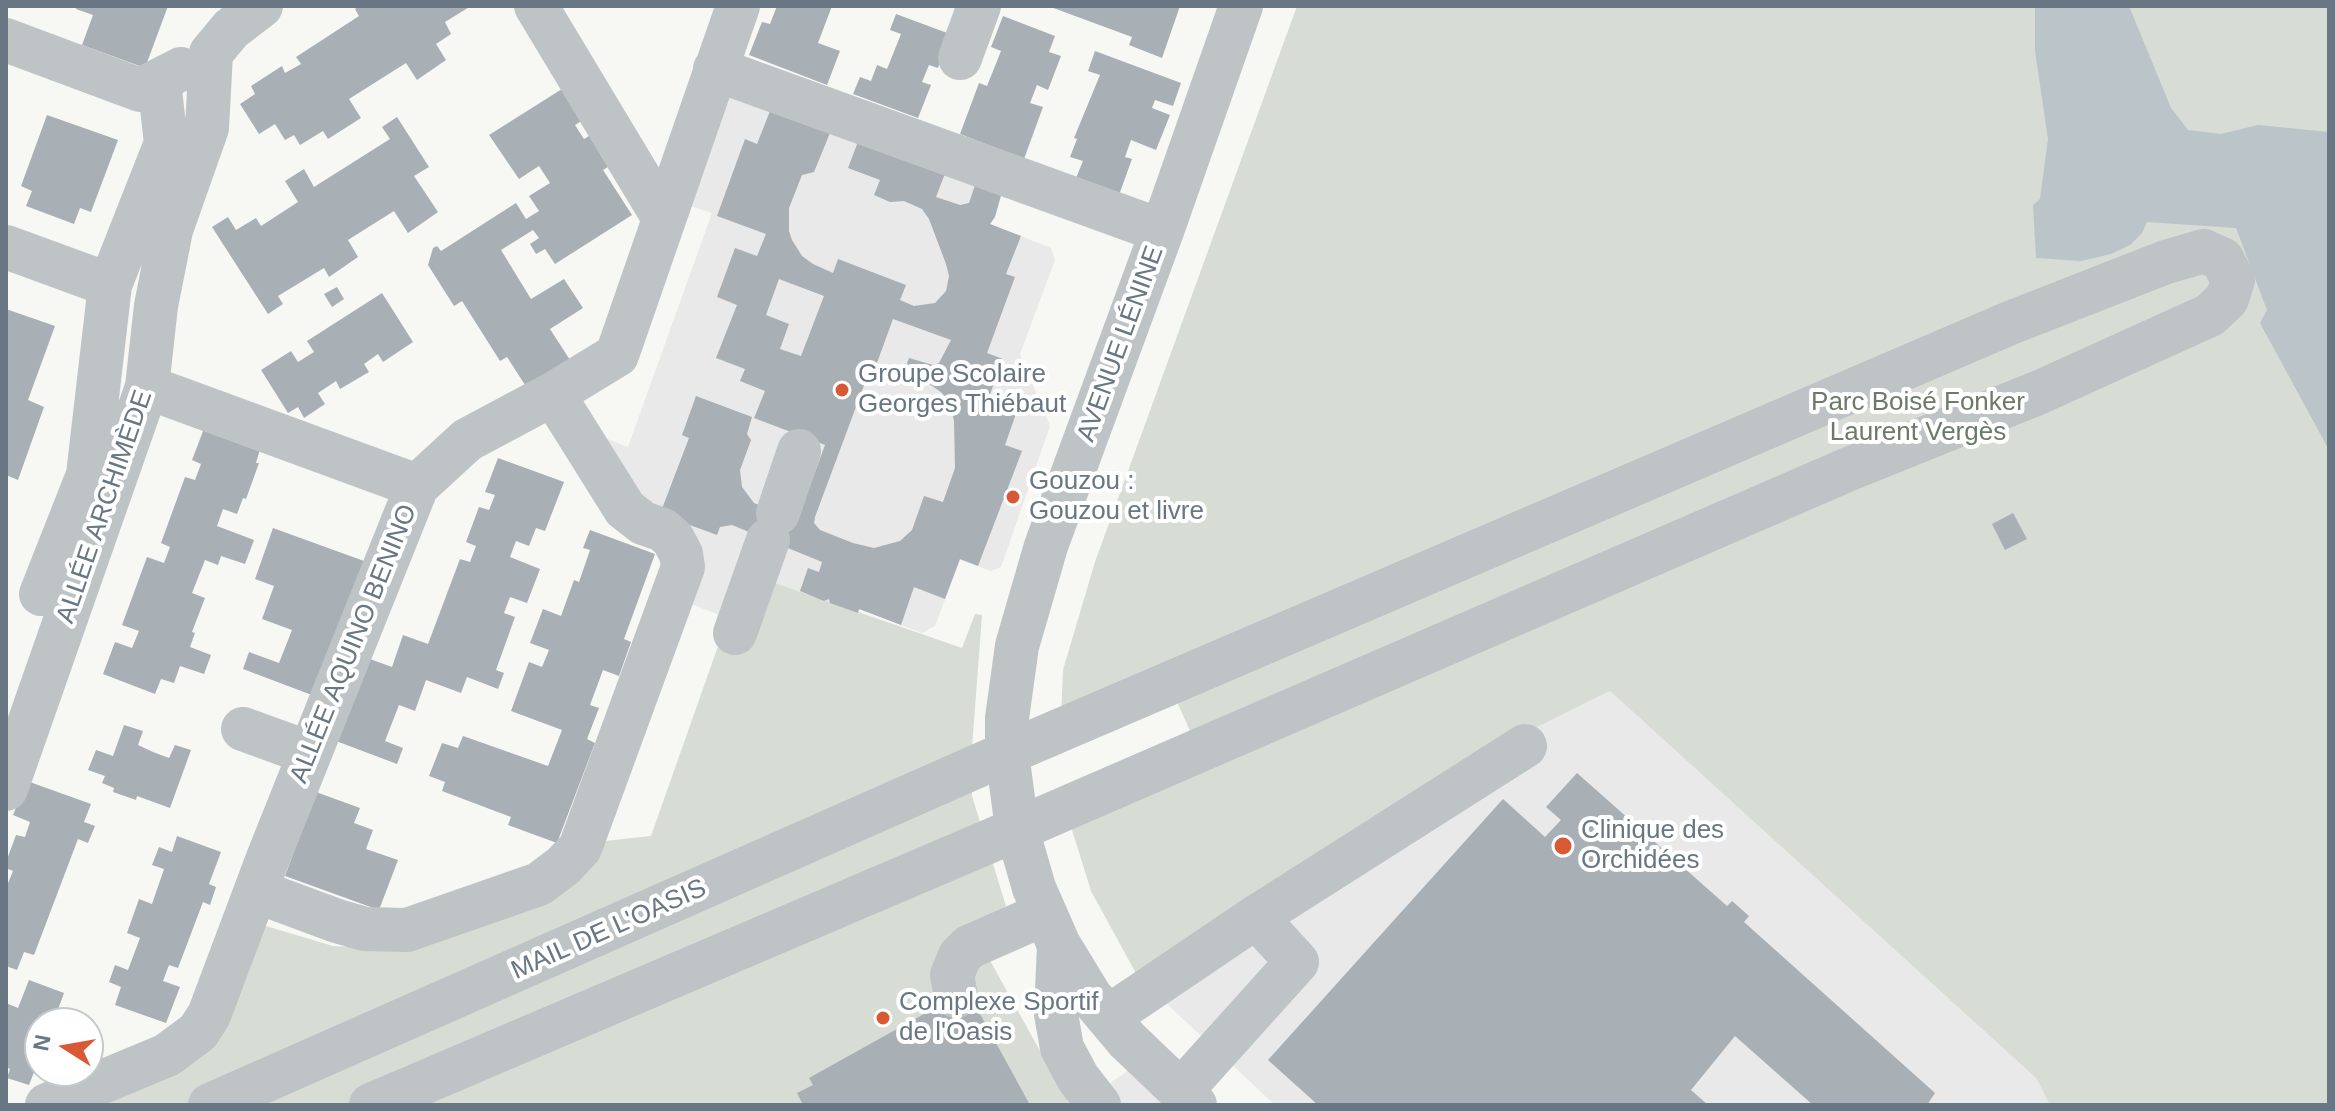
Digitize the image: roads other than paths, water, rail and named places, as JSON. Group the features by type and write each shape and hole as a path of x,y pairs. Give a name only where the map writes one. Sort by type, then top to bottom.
{"street":[{"path":"6,40 140,90 211,53 231,29 261,6"},
{"path":"536,6 663,217"},
{"path":"663,217 738,6"},
{"path":"960,58 979,6"},
{"name":"AVENUE LÉNINE","path":"1188,1098 1127,1040 1090,996 1051,929 1017,829 1007,753 1011,679 1024,617 1046,546 1241,6"},
{"name":"ALLÉE ARCHIMÈDE","path":"6,789 147,387 156,306 171,230 207,128 211,53"},
{"path":"715,69 1162,231"},
{"path":"41,594 88,475 110,285 166,143 159,81"},
{"name":"ALLÉE AQUINO BENINO","path":"47,1105 167,1055 198,1032 209,1015 309,753 417,486 467,440 617,355 663,217"},
{"path":"6,247 110,285"},
{"name":"MAIL DE L'OASIS","path":"210,1105 1007,753 2024,317 2166,262 2204,251 2222,259 2233,280 2227,299 2210,315 2040,392 1836,474 1017,829"},
{"path":"147,387 417,486"},
{"path":"256,891 351,925 388,931 407,930 539,884 580,848 683,567 681,554 673,539 625,509 553,394"},
{"path":"735,633 799,451"},
{"path":"243,729 309,753"},
{"path":"1108,1017 1256,917 1525,746"},
{"path":"371,1105 1017,829"},
{"path":"1188,1098 1297,962 1256,917"},
{"path":"956,996 952,975 969,947 1051,929 1056,1014 1062,1048 1078,1078 1099,1105"}],"place":[{"name":"Groupe Scolaire Georges Thiébaut","path":"842,390"},
{"name":"Gouzou : Gouzou et livre","path":"1013,497"},
{"name":"Clinique des Orchidées","path":"1563,846"},
{"name":"Complexe Sportif de l'Oasis","path":"883,1018"}],"park label":[{"name":"Parc Boisé Fonker Laurent Vergès","path":"1918,418"}]}
